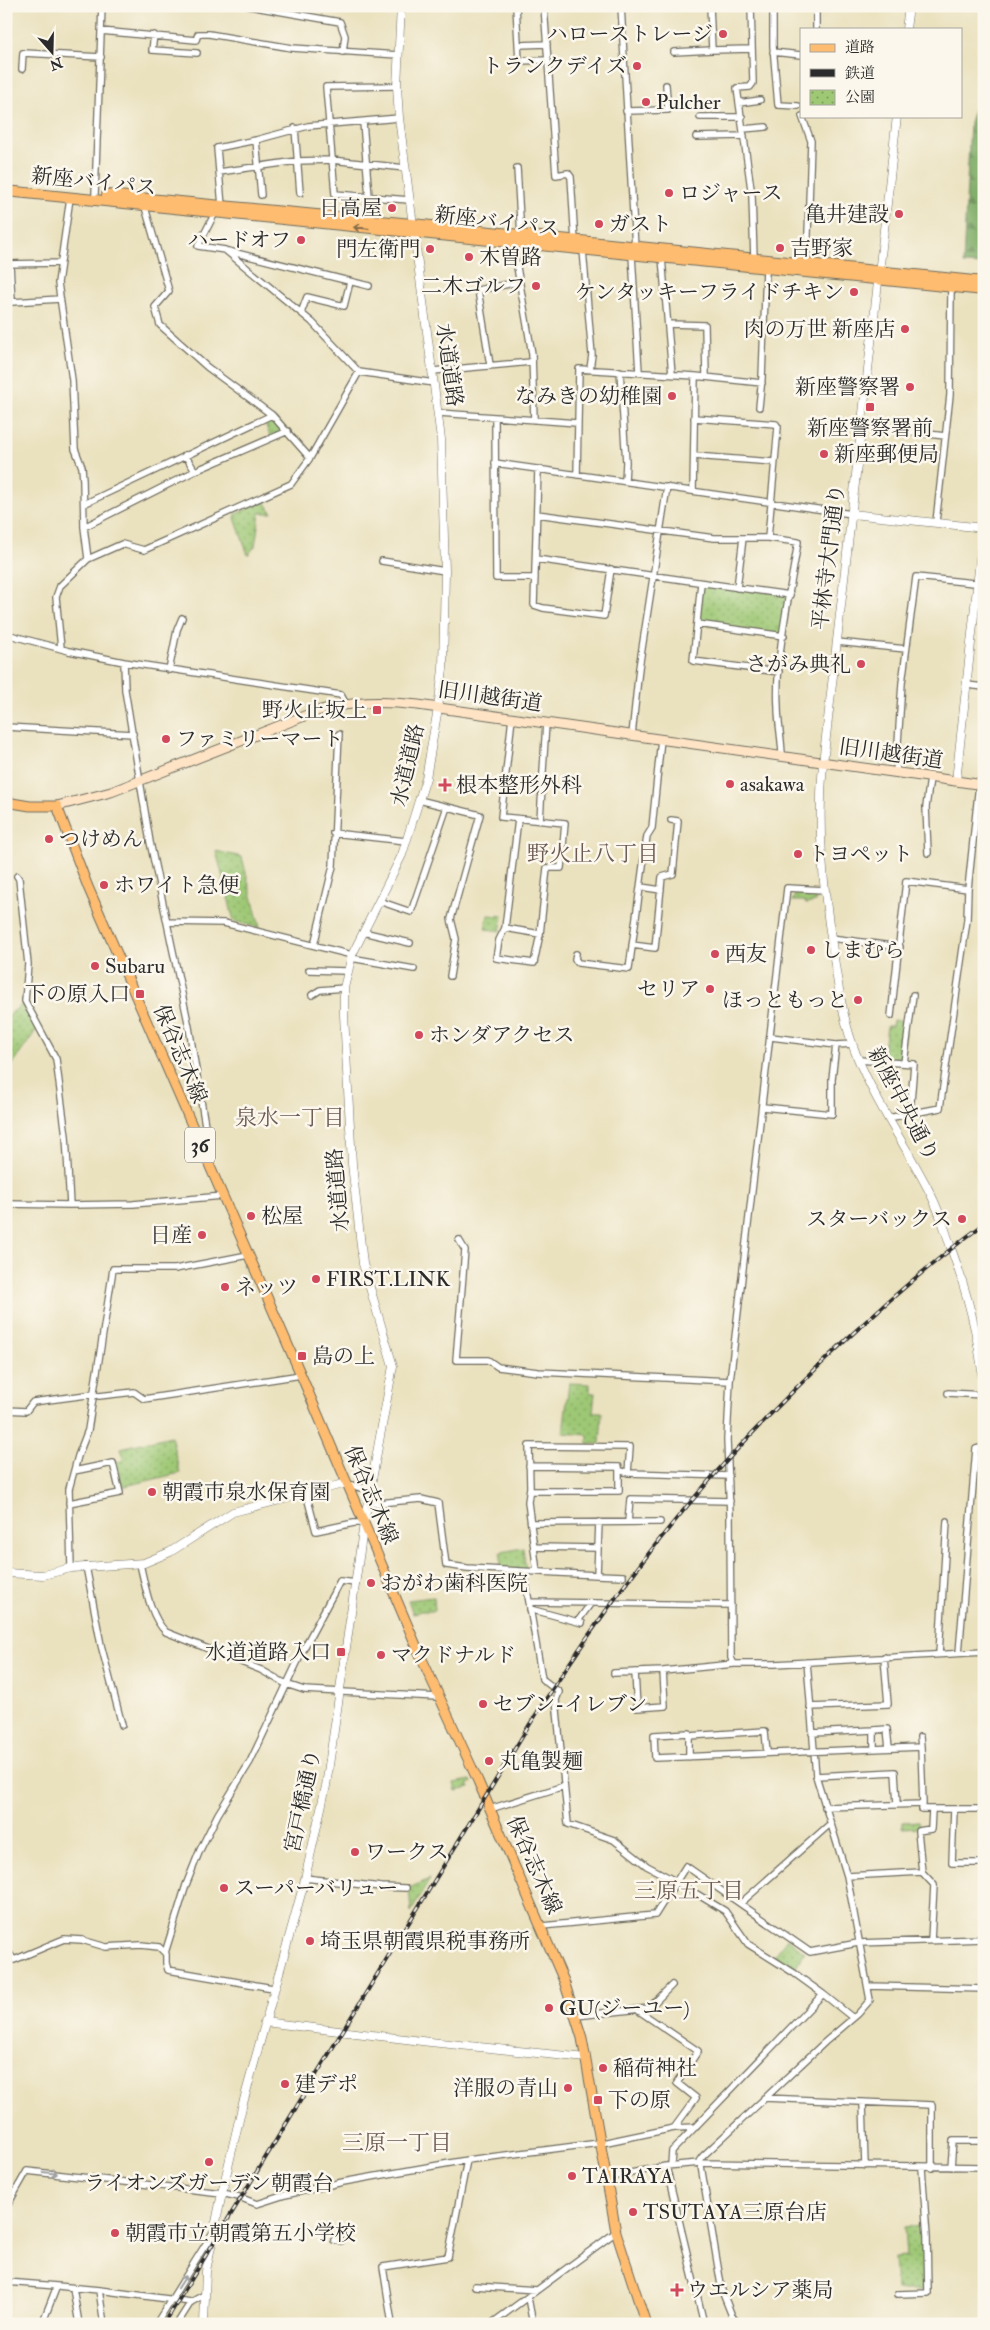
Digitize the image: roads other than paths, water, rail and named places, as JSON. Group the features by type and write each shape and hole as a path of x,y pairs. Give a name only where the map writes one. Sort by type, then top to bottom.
{"highway":[{"name":"新座バイパス","path":"6,185 218,210 521,236 634,251 662,258 766,269 984,282"},
{"name":"新座バイパス","path":"6,191 145,207 218,210"},
{"name":"新座バイパス","path":"413,227 513,244 583,250 754,258 950,287 984,290"}],"main road":[{"name":"旧川越街道","path":"6,802 30,806 57,806 96,797 317,710 346,704 384,701 981,785"},
{"name":"保谷志木線","path":"57,806 85,879 301,1375 438,1697 542,1926 576,2016 586,2058 616,2232 646,2324"}],"street":[{"path":"95,194 102,6"},
{"path":"249,6 340,22 345,36 343,52"},
{"name":"水道道路","path":"393,1366 363,1264 352,1164 345,1047 344,988 351,956 379,901 406,841 419,800 431,755 443,669 445,572 442,439 399,118 397,86 401,6"},
{"path":"516,6 519,61 548,60"},
{"path":"544,6 556,175 568,173 571,177 575,242"},
{"path":"621,6 639,372"},
{"path":"710,6 712,50"},
{"path":"751,6 753,83 750,87 738,88 752,196 754,258"},
{"path":"772,6 773,52 778,105 800,106"},
{"path":"800,6 816,7 816,28"},
{"path":"906,28 909,6"},
{"path":"101,31 196,40 198,34 209,34 292,48 398,55"},
{"path":"154,35 152,50 197,53"},
{"path":"519,45 547,44"},
{"path":"674,52 751,49"},
{"path":"773,52 800,54"},
{"path":"22,68 23,53 101,57"},
{"path":"626,111 668,110 666,85"},
{"path":"397,86 326,87 335,194 409,200"},
{"path":"740,103 760,100"},
{"path":"700,117 742,117"},
{"path":"369,286 225,250 198,246 218,210 217,148 256,140 295,128 399,118"},
{"path":"803,118 811,141 807,265"},
{"name":"平林寺大門通り","path":"823,763 897,118"},
{"path":"363,122 369,197"},
{"path":"696,137 744,133 766,127"},
{"path":"295,128 300,193"},
{"path":"256,140 261,196"},
{"path":"218,172 297,161 332,160 405,168"},
{"path":"517,168 521,236"},
{"path":"70,198 58,283 73,384 75,449 82,467 84,527 88,559"},
{"path":"145,207 169,291 155,307 160,324 207,367 272,415 310,458"},
{"path":"513,244 526,316 534,420"},
{"path":"225,250 301,313 359,372 434,383"},
{"path":"583,250 592,355 590,370"},
{"path":"662,258 672,374"},
{"path":"60,263 8,264 9,294 12,302 60,299"},
{"path":"759,407 762,383 766,269"},
{"path":"301,313 306,297 344,306 350,282"},
{"path":"490,364 478,290 519,282"},
{"path":"936,522 944,436 950,396 950,287"},
{"path":"668,324 704,325 706,377"},
{"path":"433,371 490,364 531,362"},
{"path":"577,475 578,369 672,374 762,383"},
{"path":"620,371 626,462 625,481"},
{"path":"60,648 56,597 60,586 88,559 122,544 144,550 291,484 310,458 359,372"},
{"path":"693,491 695,376"},
{"path":"439,414 578,423"},
{"path":"84,504 272,415"},
{"path":"496,417 496,578 535,578"},
{"path":"694,418 776,424 778,427 768,538"},
{"path":"861,426 944,436"},
{"path":"84,527 195,471 288,431"},
{"path":"186,455 195,471"},
{"path":"694,456 774,462"},
{"path":"496,463 852,514 983,526 980,583 956,781"},
{"path":"538,469 534,605 543,608 604,616 611,569"},
{"path":"632,735 639,668 667,487"},
{"path":"537,514 714,538 768,538 798,542 779,672 778,707 782,733 782,757"},
{"path":"737,588 743,538"},
{"path":"536,559 790,595"},
{"path":"382,560 445,572"},
{"path":"896,774 902,683 916,577 980,583"},
{"path":"701,582 692,660 779,672"},
{"path":"169,670 177,630 182,618"},
{"path":"697,624 784,636"},
{"path":"6,634 124,662 341,695 346,704"},
{"path":"837,642 906,649"},
{"path":"124,662 125,690 150,842 191,1035 212,1171"},
{"path":"967,685 984,687"},
{"path":"512,718 501,817 565,823 562,868 547,868 540,934 534,963 496,958 499,940 505,928 518,819"},
{"path":"540,820 546,723"},
{"path":"6,727 133,734"},
{"path":"314,945 333,866 339,734"},
{"path":"576,954 575,959 578,963 628,969 647,836 652,828 661,739"},
{"name":"新座中央通り","path":"823,763 820,832 824,890 840,997 859,1060 888,1118 929,1190 958,1266 977,1333 984,1394"},
{"path":"928,853 926,807 930,778"},
{"path":"888,1118 940,1108 967,920 968,888 981,785"},
{"path":"419,800 480,815 451,919 456,939 450,976"},
{"path":"379,901 411,912 447,807"},
{"path":"632,945 655,948 662,878 673,874 678,821 671,820"},
{"path":"333,833 406,841"},
{"path":"17,876 20,879 28,964 25,1001 56,1059 66,1136 70,1205"},
{"path":"891,1016 906,881 968,888"},
{"path":"641,887 661,890"},
{"path":"734,1664 731,1658 728,1421 730,1381 743,1250 763,1107 787,888 824,890"},
{"path":"168,922 224,923 351,956 414,969"},
{"path":"505,928 540,934"},
{"path":"364,932 410,943"},
{"path":"831,938 900,947"},
{"path":"309,970 347,971"},
{"path":"312,995 320,990 344,988"},
{"path":"904,1063 913,995"},
{"path":"771,1037 836,1045 853,1044"},
{"path":"763,1107 832,1114 832,1079 836,1045"},
{"path":"859,1060 914,1064 910,1114"},
{"path":"6,1204 127,1204 222,1196"},
{"path":"459,1240 465,1250 456,1360 488,1360 498,1367 533,1371 730,1381"},
{"path":"71,1568 69,1488 88,1430 113,1269 175,1269 248,1255"},
{"name":"宮戸橋通り","path":"204,2324 204,2295 213,2232 264,2022 305,1878 326,1786 364,1523 393,1366"},
{"path":"6,1410 26,1411 33,1402 94,1394 99,1396 134,1392 144,1399 301,1375"},
{"path":"948,1393 984,1394"},
{"path":"540,1573 528,1502 530,1491 529,1446 630,1447 628,1473"},
{"path":"960,1653 976,1449 984,1447"},
{"path":"69,1503 120,1493 114,1463 74,1470"},
{"path":"529,1466 619,1467 619,1470 628,1473 729,1476"},
{"path":"619,1470 619,1491 624,1496 629,1507"},
{"path":"6,1573 43,1575 86,1566 140,1564 170,1552 233,1512 347,1483 356,1488 364,1489 372,1484"},
{"path":"530,1491 619,1491"},
{"path":"306,1493 316,1531 354,1523 364,1523"},
{"path":"368,1504 421,1499 438,1503 446,1565 524,1572 622,1576"},
{"path":"628,1522 630,1499 730,1501"},
{"path":"940,1654 947,1521"},
{"path":"597,1575 599,1522"},
{"path":"531,1523 660,1522"},
{"path":"535,1547 598,1548"},
{"path":"140,1564 150,1602 162,1628 166,1632 261,1670 286,1684 304,1690 438,1697"},
{"path":"86,1566 102,1644 122,1725"},
{"path":"524,1572 542,1679 559,1692 556,1700 568,1824 614,1840 647,1866 725,1911 748,1944 793,1972 853,2018"},
{"path":"273,1988 168,1970 165,1953 186,1886 200,1850 218,1814 250,1762 286,1684 340,1581 356,1583"},
{"path":"529,1602 731,1605"},
{"path":"530,1609 580,1622 591,1602"},
{"path":"614,1674 734,1664 774,1664 984,1652"},
{"path":"810,1707 888,1704 884,1657"},
{"path":"738,2324 732,2316 722,2291 700,2163 703,2156 853,2018 870,2000 847,1876 816,1776 812,1751 807,1662"},
{"path":"635,1672 637,1708 665,1706 663,1671"},
{"path":"812,1734 887,1729 889,1748"},
{"path":"874,1730 874,1749"},
{"path":"689,1736 765,1731 767,1753"},
{"path":"689,1756 689,1733 654,1735 655,1758 921,1747"},
{"path":"920,1737 922,1810 984,1809"},
{"path":"816,1776 896,1772 897,1804"},
{"path":"490,1809 564,1786"},
{"path":"825,1807 923,1804"},
{"path":"954,1809 952,1864 984,1863"},
{"path":"931,1940 934,1885 922,1872 918,1831 931,1829 932,1810"},
{"path":"741,1903 830,1824"},
{"path":"542,1926 655,1915 686,1866 810,1952 858,1943 984,1938"},
{"path":"847,1876 922,1872"},
{"path":"305,1878 381,1888 406,1888"},
{"path":"6,1949 11,1959 14,1960 64,1939 71,1938 106,1947 141,1945 159,1947 165,1953"},
{"path":"576,2016 649,2008 672,1985"},
{"path":"868,1986 984,1989"},
{"path":"704,2324 668,2165 672,2151 823,1994"},
{"path":"639,2010 698,2050 677,2083 696,2098 674,2128"},
{"path":"264,2022 586,2058"},
{"path":"764,2098 932,2105 932,2168"},
{"path":"863,2102 865,2166"},
{"path":"6,2208 27,2171 222,2194 239,2197 256,2204 285,2195 343,2182 467,2160 600,2142 674,2128 696,2127"},
{"path":"951,2167 953,2141 984,2141"},
{"path":"392,2324 383,2267 448,2257 467,2160"},
{"path":"606,2178 668,2165 700,2163 922,2168 984,2167"},
{"path":"898,2294 928,2293 927,2236 922,2168"},
{"path":"156,2324 213,2232"},
{"path":"491,2324 499,2321 537,2290 616,2232"},
{"path":"334,2240 341,2241"},
{"path":"6,2282 99,2290 172,2298 190,2302"},
{"path":"42,2324 57,2286"},
{"path":"475,2286 537,2290"},
{"path":"73,2288 79,2324"},
{"path":"99,2290 104,2324"},
{"path":"177,2324 190,2302 204,2295"},
{"path":"528,2298 533,2324"}],"railway":[{"path":"164,2324 530,1724 590,1633 632,1574 718,1470 791,1393 897,1294 984,1224"}],"place":[{"name":"ハローストレージ","path":"723,34"},
{"name":"トランクデイズ","path":"637,66"},
{"name":"Pulcher","path":"646,102"},
{"name":"ロジャース","path":"669,193"},
{"name":"日高屋","path":"392,208"},
{"name":"亀井建設","path":"899,214"},
{"name":"ガスト","path":"599,224"},
{"name":"ハードオフ","path":"301,240"},
{"name":"吉野家","path":"780,248"},
{"name":"門左衛門","path":"430,249"},
{"name":"木曽路","path":"469,257"},
{"name":"二木ゴルフ","path":"536,286"},
{"name":"ケンタッキーフライドチキン","path":"854,292"},
{"name":"肉の万世 新座店","path":"905,329"},
{"name":"新座警察署","path":"910,387"},
{"name":"なみきの幼稚園","path":"672,396"},
{"name":"新座警察署前","path":"870,407"},
{"name":"新座郵便局","path":"824,454"},
{"name":"さがみ典礼","path":"861,664"},
{"name":"野火止坂上","path":"377,710"},
{"name":"ファミリーマート","path":"166,739"},
{"name":"asakawa","path":"730,784"},
{"name":"根本整形外科","path":"445,785"},
{"name":"つけめん","path":"49,839"},
{"name":"トヨペット","path":"798,854"},
{"name":"ホワイト急便","path":"104,885"},
{"name":"しまむら","path":"811,950"},
{"name":"西友","path":"715,954"},
{"name":"Subaru","path":"95,966"},
{"name":"セリア","path":"710,989"},
{"name":"下の原入口","path":"140,994"},
{"name":"ほっともっと","path":"858,1000"},
{"name":"ホンダアクセス","path":"419,1035"},
{"name":"松屋","path":"251,1216"},
{"name":"スターバックス","path":"962,1219"},
{"name":"日産","path":"202,1235"},
{"name":"FIRST.LINK","path":"316,1279"},
{"name":"ネッツ","path":"225,1287"},
{"name":"島の上","path":"302,1356"},
{"name":"朝霞市泉水保育園","path":"152,1492"},
{"name":"おがわ歯科医院","path":"371,1583"},
{"name":"水道道路入口","path":"341,1652"},
{"name":"マクドナルド","path":"381,1655"},
{"name":"セブン-イレブン","path":"483,1704"},
{"name":"丸亀製麺","path":"489,1761"},
{"name":"ワークス","path":"355,1852"},
{"name":"スーパーバリュー","path":"224,1888"},
{"name":"埼玉県朝霞県税事務所","path":"310,1941"},
{"name":"GU(ジーユー)","path":"549,2008"},
{"name":"稲荷神社","path":"603,2068"},
{"name":"建デポ","path":"285,2084"},
{"name":"洋服の青山","path":"568,2088"},
{"name":"下の原","path":"598,2100"},
{"name":"ライオンズガーデン朝霞台","path":"209,2162"},
{"name":"TAIRAYA","path":"572,2176"},
{"name":"TSUTAYA三原台店","path":"633,2212"},
{"name":"朝霞市立朝霞第五小学校","path":"115,2233"},
{"name":"ウエルシア薬局","path":"677,2290"}],"district":[{"name":"野火止八丁目","path":"593,854"},
{"name":"泉水一丁目","path":"290,1118"},
{"name":"三原五丁目","path":"689,1891"},
{"name":"三原一丁目","path":"397,2143"}]}
